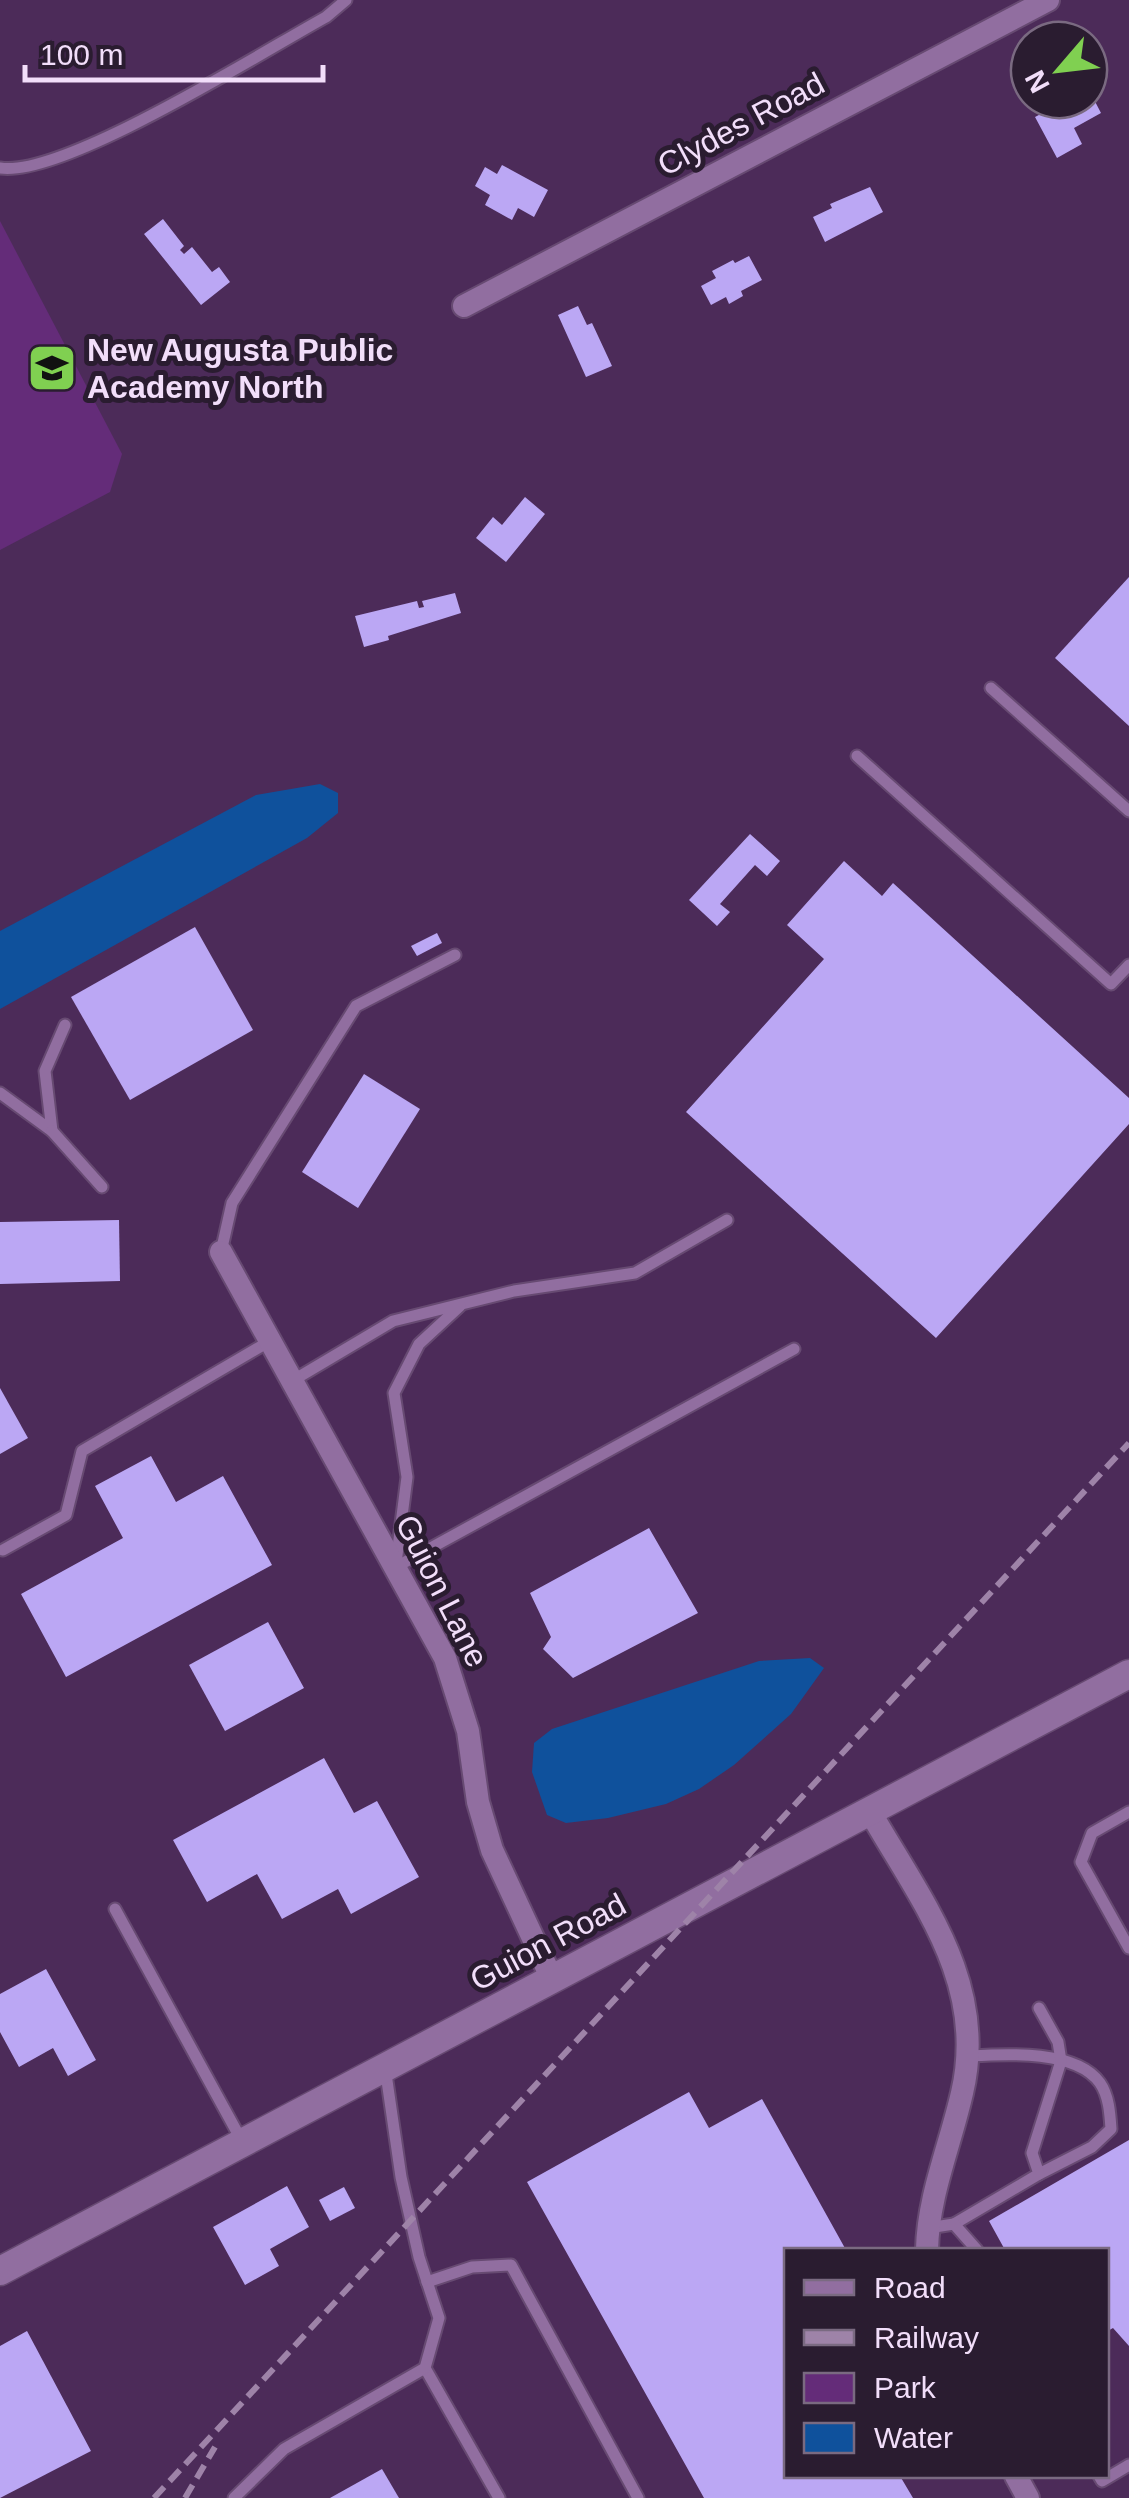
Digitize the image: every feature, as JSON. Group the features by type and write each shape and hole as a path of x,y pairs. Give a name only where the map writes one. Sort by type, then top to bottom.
{"street":[{"name":"Clydes Road","path":"464,306 1048,0"},
{"name":"Guion Lane","path":"221,1252 445,1658 468,1732 478,1802 492,1850 552,1979"},
{"name":"Guion Road","path":"0,2271 1129,1674"},
{"path":"870,1810 951,1953 969,2027 969,2056 927,2239"}],"lane":[{"path":"0,168 47,162 104,140 326,17 346,0"},
{"path":"991,688 1129,810"},
{"path":"857,756 1110,984 1129,965"},
{"path":"221,1252 232,1203 356,1006 455,955"},
{"path":"52,1131 45,1071 65,1025"},
{"path":"0,1093 52,1131 102,1188"},
{"path":"292,1381 393,1321 514,1291 635,1273 726,1220"},
{"path":"396,1567 407,1477 394,1393 419,1344 462,1304"},
{"path":"3,1550 66,1515 82,1451 270,1340"},
{"path":"396,1567 794,1349"},
{"path":"1129,1812 1092,1833 1081,1862 1129,1948"},
{"path":"115,1909 242,2143"},
{"path":"1039,2174 1032,2153 1061,2061 1058,2042 1040,2008"},
{"path":"927,2239 1092,2147 1111,2129 1109,2107 1099,2081 1076,2066 1037,2055 969,2056"},
{"path":"386,2067 401,2177 438,2318 425,2368 499,2498"},
{"path":"954,2224 975,2248"},
{"path":"427,2282 472,2268 511,2265 638,2498"},
{"path":"234,2498 284,2449 425,2368"}],"green space":[{"name":"New Augusta Public Academy North","path":"0,221 122,454 110,492 0,550"}],"water":[{"path":"320,784 338,793 338,813 307,838 0,1009 0,931 256,795"},
{"path":"810,1658 824,1668 791,1714 734,1765 699,1789 666,1804 608,1818 566,1823 547,1815 532,1772 534,1743 552,1729 759,1661"}],"building":[{"path":"1037,120 1088,120 1074,128 1082,144 1057,158"},
{"path":"502,165 548,190 534,217 518,208 512,220 485,205 490,195 475,186 485,167 497,174"},
{"path":"870,187 883,212 825,242 813,217 832,208 830,204"},
{"path":"163,219 184,246 180,250 184,254 192,247 212,272 219,267 230,282 201,305 144,234"},
{"path":"749,256 762,280 741,291 743,296 729,304 726,297 711,305 701,286 716,278 712,271"},
{"path":"578,306 587,325 592,323 612,366 586,377 558,315"},
{"path":"525,497 545,514 506,562 476,538 493,517 502,525"},
{"path":"1129,577 1129,726 1055,658"},
{"path":"455,593 461,613 364,647 355,616 417,601 419,608 424,607 422,601"},
{"path":"750,834 780,861 767,876 755,865 720,904 730,912 717,926 689,900"},
{"path":"844,861 882,896 893,883 1129,1098 1129,1124 936,1338 686,1112 824,959 787,925"},
{"path":"195,927 253,1030 130,1100 71,997"},
{"path":"437,933 442,943 417,956 411,946"},
{"path":"364,1074 420,1109 358,1208 302,1172"},
{"path":"119,1220 120,1281 0,1284 0,1222"},
{"path":"0,1388 28,1438 0,1454"},
{"path":"151,1456 176,1502 223,1476 272,1565 66,1677 21,1594 123,1538 95,1486"},
{"path":"649,1528 698,1613 573,1678 543,1649 551,1637 530,1593"},
{"path":"268,1622 304,1688 225,1731 189,1665"},
{"path":"324,1758 354,1813 377,1801 419,1877 351,1914 338,1889 282,1919 257,1874 207,1902 173,1840"},
{"path":"46,1969 96,2060 68,2076 53,2048 19,2067 0,2032 0,1994"},
{"path":"689,2092 709,2128 762,2099 845,2248 784,2248 784,2478 901,2478 913,2498 704,2498 527,2182"},
{"path":"1129,2140 1129,2346 1113,2328 1109,2330 1109,2248 1004,2248 989,2221"},
{"path":"287,2186 309,2227 270,2249 279,2266 245,2285 213,2227"},
{"path":"344,2187 355,2208 330,2221 319,2200"},
{"path":"27,2331 91,2451 0,2498 0,2346"},
{"path":"382,2469 399,2498 330,2498"}],"railway":[{"path":"154,2498 1129,1443"},
{"path":"185,2498 215,2447"}],"place":[{"name":"New Augusta Public Academy North","path":"52,368"}]}
